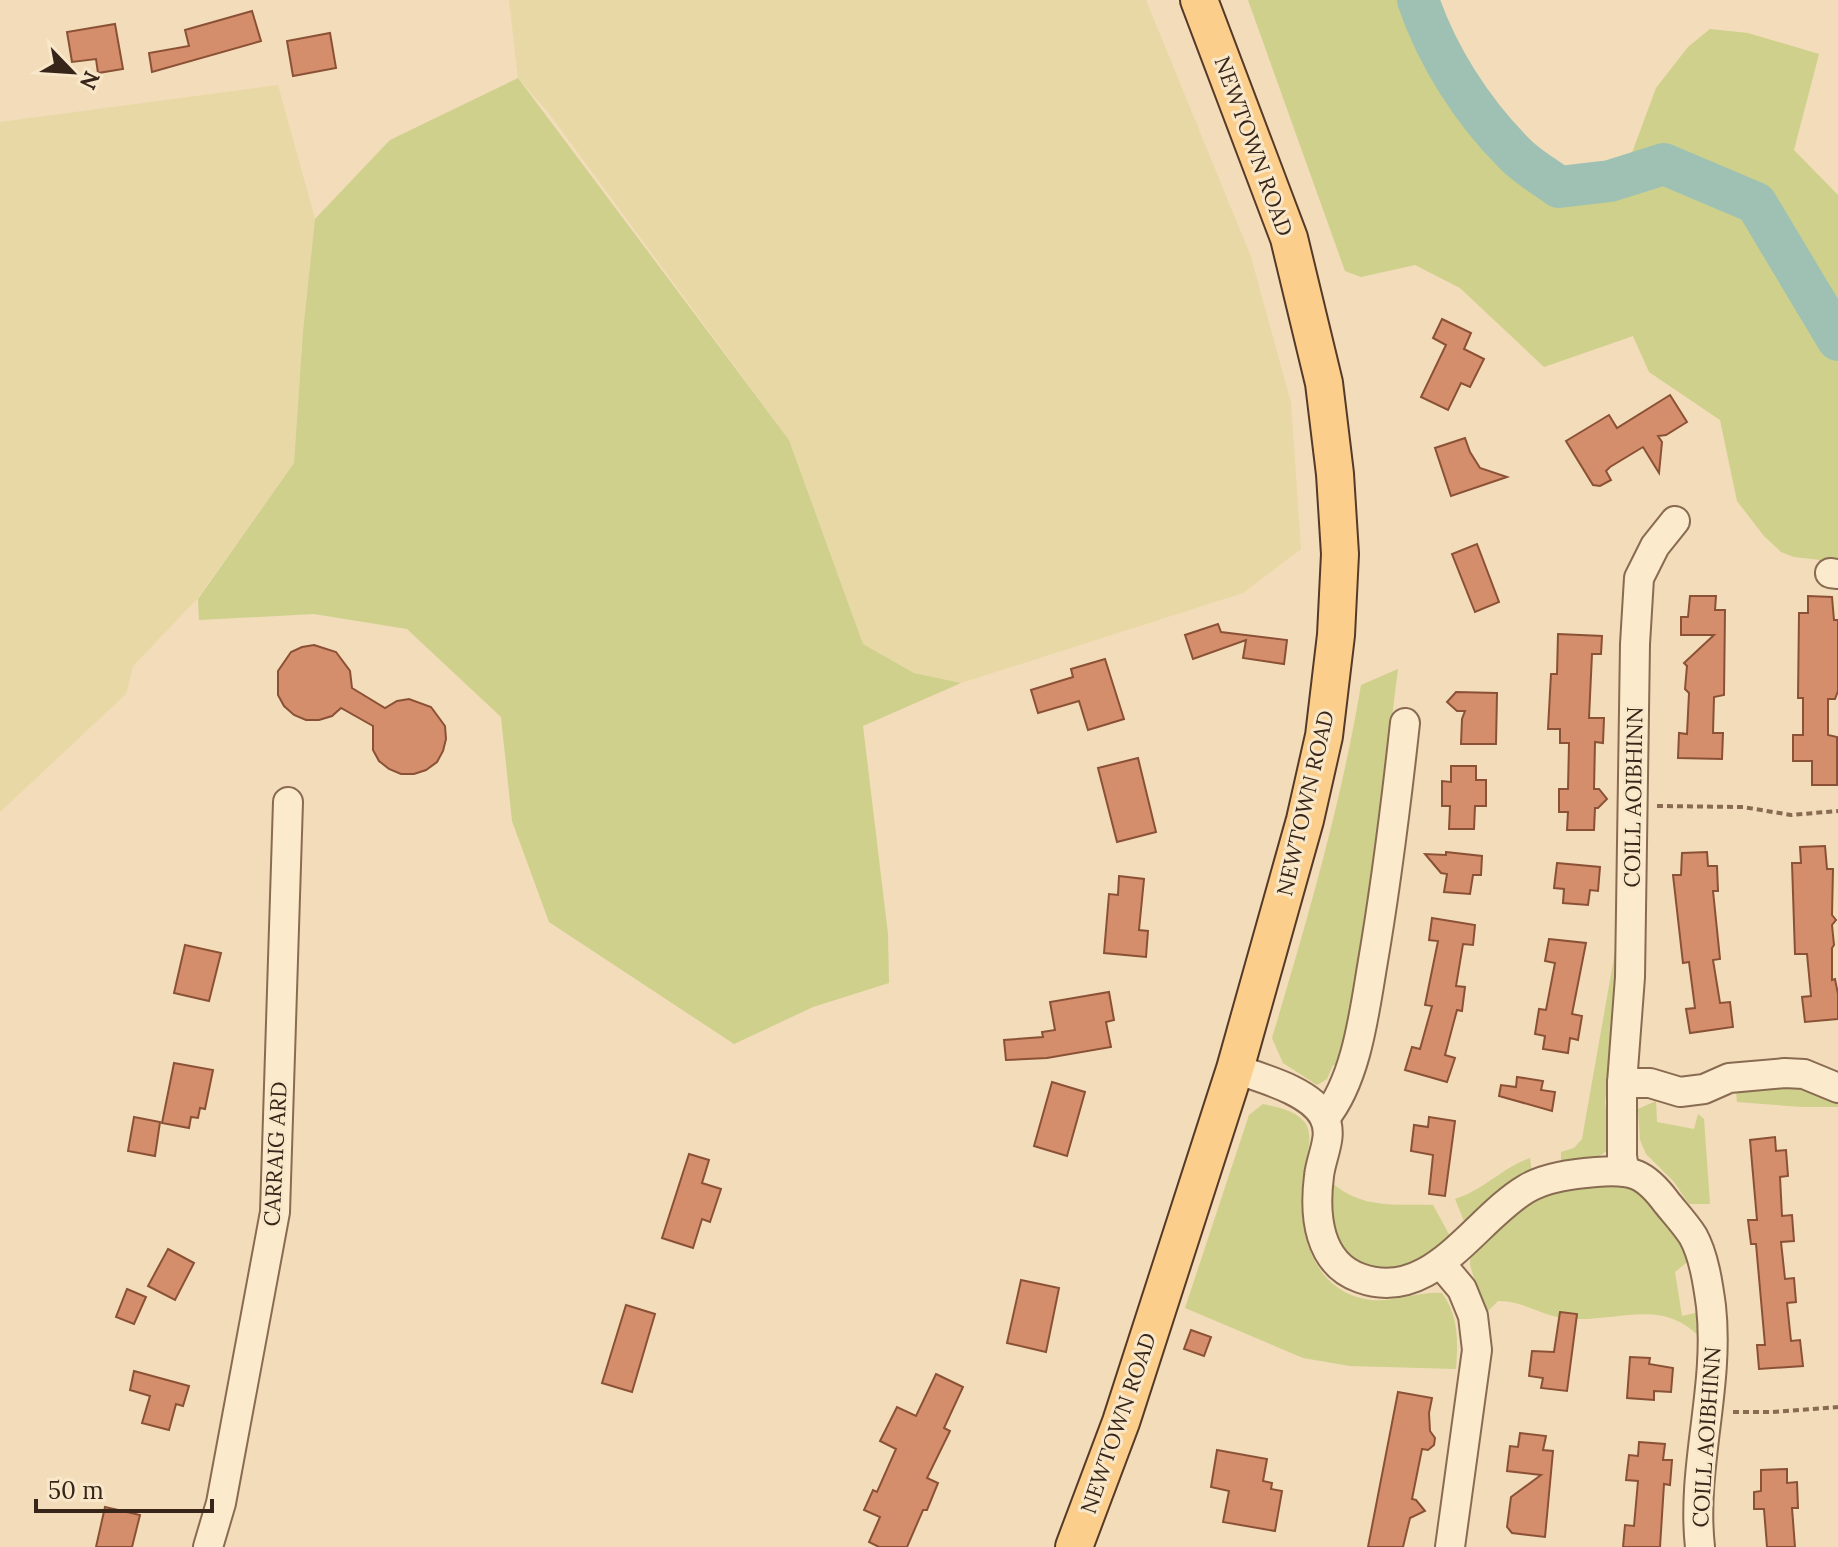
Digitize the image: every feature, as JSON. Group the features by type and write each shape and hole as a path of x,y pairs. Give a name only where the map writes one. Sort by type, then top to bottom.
{"main road":[{"name":"NEWTOWN ROAD","path":"1074,1547 1121,1422 1235,1069 1305,820 1324,736 1336,635 1340,554 1335,474 1324,383 1289,238 1199,0"}],"street":[{"name":"COILL AOIBHINN","path":"1675,521 1655,546 1639,578 1635,644 1630,977 1622,1083 1622,1156 1624,1169 1642,1176 1657,1188 1694,1238 1708,1283 1713,1327 1699,1486 1700,1547"},
{"path":"1325,1118 1335,1106 1348,1075 1366,1006 1387,882 1405,723"},
{"name":"CARRAIG ARD","path":"208,1547 221,1503 275,1212 288,802"},
{"path":"1235,1069 1281,1085 1315,1105 1325,1118 1328,1134 1319,1174 1319,1228 1328,1253 1344,1271 1379,1283 1399,1282 1441,1264 1496,1210 1529,1187 1571,1174 1624,1169"},
{"path":"1622,1083 1650,1083 1680,1092 1704,1089 1729,1078 1785,1073 1804,1074 1838,1088"},
{"path":"1441,1264 1462,1289 1473,1316 1477,1350 1450,1547"}],"path":[{"path":"1632,806 1743,807 1791,815 1838,811"},
{"path":"1708,1411 1772,1412 1838,1407"}],"shaded area":[{"path":"509,0 1146,0 1251,257 1291,403 1301,549 1243,593 961,683 914,673 863,644 789,440 548,112 518,78"},
{"path":"278,85 315,219 294,463 197,599 133,666 126,694 0,812 0,122"}],"green space":[{"path":"1248,0 1417,0 1458,82 1485,118 1559,187 1623,177 1656,88 1688,47 1710,29 1748,33 1819,54 1794,150 1838,195 1838,562 1794,557 1781,552 1764,536 1737,501 1720,420 1649,372 1633,336 1544,367 1460,288 1415,265 1361,277 1345,271"},
{"path":"518,78 789,440 863,644 914,673 961,683 863,726 888,934 889,983 813,1007 734,1044 549,922 512,821 501,717 407,629 314,614 199,620 198,599 294,463 315,219 390,140"},
{"path":"1398,669 1360,972 1340,1066 1333,1065 1327,1079 1317,1085 1283,1063 1272,1038 1333,819 1361,685"},
{"path":"1619,929 1615,1033 1605,1102 1611,1143 1607,1151 1599,1156 1561,1165 1561,1152 1574,1148 1582,1139"},
{"path":"1803,1084 1838,1101 1838,1107 1737,1102 1736,1091"},
{"path":"1656,1101 1657,1122 1694,1129 1698,1114 1704,1119 1710,1204 1689,1204 1674,1182 1646,1154 1640,1140 1638,1109"},
{"path":"1263,1104 1287,1110 1306,1124 1309,1146 1302,1185 1302,1219 1318,1267 1341,1290 1368,1300 1442,1293 1454,1320 1456,1369 1350,1366 1303,1358 1185,1308 1249,1115"},
{"path":"1530,1158 1532,1174 1502,1190 1464,1221 1455,1199"},
{"path":"1605,1181 1637,1188 1673,1227 1691,1259 1675,1272 1682,1316 1700,1312 1702,1340 1687,1326 1671,1318 1654,1315 1563,1318 1498,1301 1485,1314 1470,1265 1471,1251 1527,1203 1555,1190"},
{"path":"1331,1182 1342,1191 1366,1201 1433,1205 1450,1236 1433,1257 1408,1268 1382,1270 1357,1264 1347,1258 1335,1241"}],"building":[{"path":"252,11 261,41 152,72 149,53 189,46 185,30"},
{"path":"115,24 123,69 98,73 96,59 72,62 67,32"},
{"path":"330,33 336,68 293,76 287,41"},
{"path":"1442,319 1471,333 1464,349 1484,359 1470,387 1461,383 1448,410 1421,397 1446,345 1433,338"},
{"path":"1670,395 1687,422 1666,435 1658,436 1662,442 1659,473 1643,447 1606,471 1611,480 1600,486 1593,485 1566,441 1609,415 1617,428"},
{"path":"1465,438 1480,468 1507,477 1451,496 1435,448"},
{"path":"1477,544 1499,602 1475,612 1452,554"},
{"path":"1690,596 1716,596 1715,610 1725,610 1724,695 1714,697 1713,733 1723,733 1722,759 1678,758 1679,733 1687,734 1689,693 1685,689 1687,666 1684,663 1714,635 1681,635 1681,617 1688,617"},
{"path":"1808,596 1832,597 1834,620 1838,620 1838,691 1835,699 1828,699 1828,735 1837,737 1837,785 1812,785 1812,761 1793,761 1793,735 1803,735 1803,698 1798,698 1799,613 1808,613"},
{"path":"1218,624 1221,632 1287,640 1284,664 1243,658 1246,640 1193,659 1185,635"},
{"path":"1558,634 1602,636 1601,654 1592,654 1589,718 1604,718 1603,743 1595,742 1594,789 1599,789 1607,799 1595,808 1594,830 1567,830 1568,812 1559,812 1559,789 1568,789 1569,743 1560,743 1560,729 1548,729 1551,674 1557,674"},
{"path":"314,645 336,652 350,671 352,688 385,708 409,699 431,707 445,726 446,739 437,762 414,774 401,774 379,761 373,750 373,726 341,708 332,716 306,720 284,706 278,695 278,671 291,652"},
{"path":"1105,659 1124,719 1088,730 1079,701 1038,713 1031,690 1073,677 1071,669"},
{"path":"1456,692 1497,693 1496,744 1461,744 1465,711 1457,711 1447,702"},
{"path":"1138,758 1156,832 1117,842 1098,768"},
{"path":"1451,766 1476,766 1476,780 1486,780 1486,806 1475,806 1474,829 1449,829 1450,806 1442,806 1442,781 1451,782"},
{"path":"1825,846 1827,869 1833,869 1832,915 1836,920 1832,925 1832,980 1835,979 1838,994 1838,1019 1805,1022 1802,997 1811,996 1807,954 1795,954 1792,863 1801,863 1800,847"},
{"path":"1446,852 1482,856 1481,875 1473,875 1470,894 1444,892 1447,874 1441,873 1425,854 1446,855"},
{"path":"1707,852 1708,866 1717,866 1718,891 1713,891 1720,959 1713,960 1720,1003 1730,1002 1733,1027 1690,1033 1686,1009 1695,1008 1689,962 1683,963 1673,875 1681,875 1682,853"},
{"path":"1557,863 1600,867 1598,891 1590,890 1588,905 1563,903 1564,889 1554,888"},
{"path":"1119,876 1144,879 1139,930 1148,931 1146,957 1104,953 1109,894 1118,895"},
{"path":"1432,918 1475,925 1473,945 1463,944 1456,986 1465,987 1462,1011 1457,1010 1445,1055 1455,1058 1447,1082 1405,1070 1412,1047 1420,1049 1432,1006 1425,1005 1438,941 1429,940"},
{"path":"1549,939 1586,943 1572,1014 1582,1016 1578,1040 1570,1038 1568,1053 1543,1049 1545,1036 1535,1034 1539,1009 1546,1010 1555,963 1545,961"},
{"path":"185,945 221,953 209,1001 174,993"},
{"path":"1109,992 1114,1020 1106,1022 1111,1047 1047,1058 1006,1060 1004,1040 1043,1037 1042,1032 1055,1030 1050,1002"},
{"path":"174,1063 213,1070 205,1109 200,1108 198,1118 191,1117 189,1128 162,1123"},
{"path":"1517,1077 1543,1081 1541,1090 1555,1092 1552,1111 1499,1096 1501,1085 1516,1087"},
{"path":"1052,1082 1085,1092 1067,1156 1034,1146"},
{"path":"134,1117 160,1122 155,1156 128,1151"},
{"path":"1429,1117 1455,1121 1445,1196 1429,1194 1433,1155 1411,1151 1414,1125 1428,1127"},
{"path":"1775,1137 1776,1151 1786,1150 1788,1176 1780,1177 1782,1216 1792,1215 1794,1241 1781,1242 1785,1279 1794,1278 1796,1302 1787,1303 1791,1341 1800,1340 1803,1366 1759,1369 1757,1345 1765,1345 1756,1244 1751,1244 1748,1220 1757,1220 1750,1140"},
{"path":"689,1154 709,1160 702,1183 721,1189 710,1222 702,1219 693,1248 662,1238"},
{"path":"168,1249 194,1263 175,1300 148,1286"},
{"path":"1021,1280 1059,1288 1046,1352 1007,1343"},
{"path":"127,1289 146,1297 134,1324 116,1317"},
{"path":"626,1305 655,1314 632,1392 602,1383"},
{"path":"1560,1312 1577,1314 1567,1391 1541,1388 1543,1378 1529,1376 1532,1351 1554,1352"},
{"path":"1191,1330 1211,1337 1204,1356 1184,1349"},
{"path":"1630,1357 1650,1358 1649,1364 1673,1368 1671,1392 1654,1391 1654,1400 1627,1398"},
{"path":"134,1371 189,1386 183,1406 176,1404 169,1430 142,1423 150,1396 130,1390"},
{"path":"936,1374 963,1387 944,1428 950,1431 927,1478 938,1483 907,1547 879,1547 869,1542 880,1517 864,1510 873,1490 877,1492 896,1449 880,1441 897,1407 916,1416"},
{"path":"1398,1392 1432,1398 1429,1413 1434,1445 1428,1450 1422,1449 1412,1499 1425,1511 1410,1518 1403,1547 1368,1547"},
{"path":"1520,1433 1546,1436 1543,1450 1553,1451 1545,1537 1512,1533 1507,1527 1511,1497 1541,1475 1507,1471 1510,1446 1518,1447"},
{"path":"1639,1442 1665,1444 1663,1460 1672,1460 1670,1485 1664,1484 1660,1547 1623,1547 1625,1525 1634,1526 1638,1481 1626,1480 1629,1455 1638,1456"},
{"path":"1217,1450 1267,1459 1263,1481 1272,1483 1271,1489 1282,1491 1275,1531 1223,1522 1229,1491 1211,1487"},
{"path":"1787,1469 1787,1483 1797,1482 1798,1508 1792,1508 1795,1547 1767,1547 1764,1509 1754,1509 1754,1492 1761,1491 1761,1470"},
{"path":"105,1507 140,1515 132,1547 96,1547"}],"waterway":[{"path":"1418,0 1435,42 1457,82 1499,137 1524,162 1559,187 1610,181 1664,164 1756,203 1838,340"}]}
